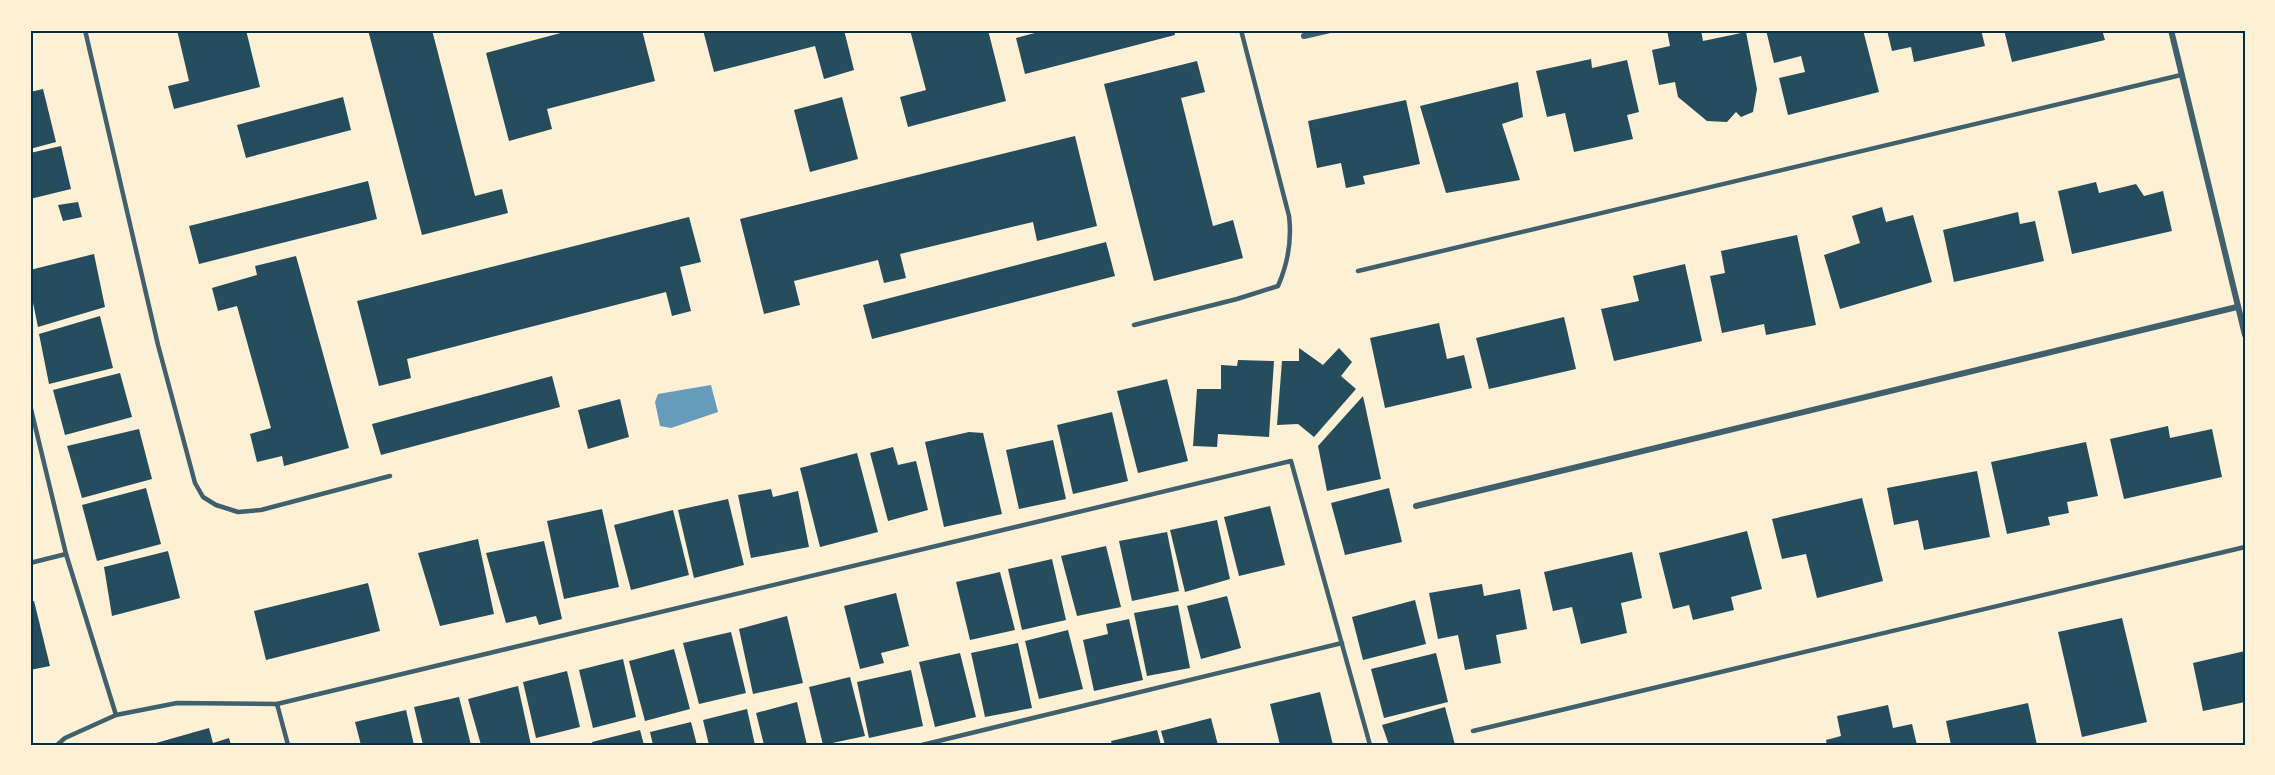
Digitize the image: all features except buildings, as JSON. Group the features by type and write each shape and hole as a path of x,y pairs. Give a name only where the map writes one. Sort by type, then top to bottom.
{"street":[{"path":"1304,36 1330,30"},
{"path":"2170,30 2245,335"},
{"path":"1416,506 2237,307"}],"lane":[{"path":"85,30 158,345 195,483 203,497 216,505 238,512 261,510 390,476"},
{"path":"1134,325 1237,299 1278,286 1285,269 1291,232 1289,216 1241,30"},
{"path":"1358,271 2181,75"},
{"path":"30,405 66,554 116,715"},
{"path":"57,745 65,738 116,715 177,703 277,704 1291,461 1370,745"},
{"path":"1473,731 2245,547"},
{"path":"30,563 66,554"},
{"path":"922,745 1342,644"},
{"path":"277,704 288,745"}],"water":[{"path":"711,385 718,412 671,428 660,426 655,402 658,394"}]}
